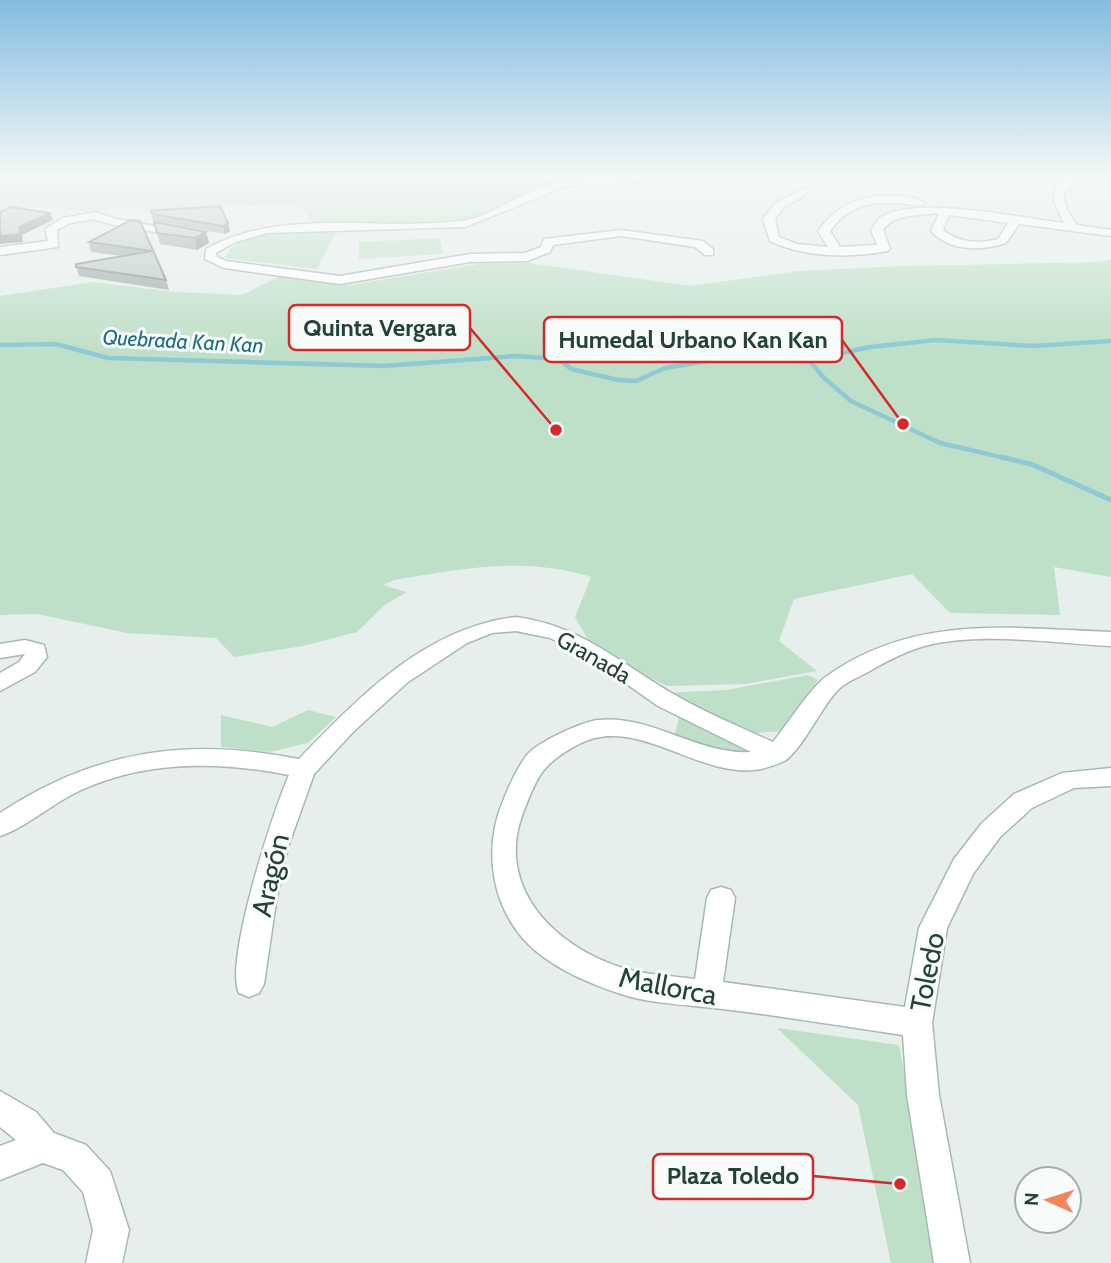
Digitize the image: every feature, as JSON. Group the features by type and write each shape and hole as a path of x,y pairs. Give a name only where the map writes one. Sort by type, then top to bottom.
{"street":[{"path":"0,251 54,244 52,235"},
{"path":"196,235 229,241"},
{"path":"249,235 229,241 210,252 211,259 224,264 327,280 470,258 527,257 547,250 548,242 595,235"},
{"path":"624,235 699,244 709,252"},
{"path":"773,235 774,239 796,247 884,248 879,235"},
{"path":"827,235 836,248"},
{"path":"942,235 965,243 986,244 1002,241 1006,235"},
{"name":"Granada","path":"304,769 343,726 431,655 481,629 515,624 560,633 599,654 669,702 777,754"},
{"path":"777,754 833,682 891,650 921,640 982,633 1111,639"},
{"path":"0,651 25,647 36,650 36,657 27,667 0,683"},
{"name":"Mallorca","path":"777,754 760,760 732,762 630,729 597,728 571,738 537,759 520,789 507,822 503,853 509,887 522,913 538,935 565,955 624,982 918,1023"},
{"path":"0,826 29,804 78,779 119,765 163,757 223,755 268,760 304,769"},
{"name":"Aragón","path":"249,984 261,909 287,803 304,769"},
{"name":"Toledo","path":"952,1263 923,1095 918,1023 933,928 963,867 991,830 1023,801 1071,779 1111,777"},
{"path":"707,995 721,898"},
{"path":"2,1113 24,1124 43,1146 74,1157 98,1183 111,1230 104,1263"},
{"path":"0,1163 43,1146"}],"green space":[{"path":"334,235 317,269 225,258 232,247 251,237"},
{"path":"440,238 443,254 359,259 359,242"},
{"path":"1111,259 1111,577 1054,567 1060,615 950,613 912,574 794,599 779,641 817,671 745,684 667,686 594,650 575,617 591,577 541,567 492,567 394,580 383,585 407,592 386,604 357,632 303,646 234,657 216,638 127,633 37,614 0,615 0,296 93,282 175,292 242,295 280,276 349,285 485,263 529,263 690,286 798,271 1099,262"},
{"path":"808,675 818,680 782,731 757,733 664,693 726,690"},
{"path":"308,710 336,717 308,743 270,752 221,747 221,715 272,727"},
{"path":"679,717 745,747 746,756 675,734"},
{"path":"777,1028 899,1045 940,1263 891,1263 858,1105"}],"building":[{"path":"102,235 146,235 166,280 76,267 76,264 152,251 89,242"},
{"path":"172,235 201,235 195,238"}],"waterway":[{"name":"Quebrada Kan Kan","path":"809,360 870,347 936,340 1033,346 1111,341"},
{"name":"Quebrada Kan Kan","path":"0,345 56,344 108,358 384,366 515,356 559,359 571,369 618,380 636,381 665,368 750,354 774,359 809,360"},
{"path":"809,360 824,378 851,401 940,443 1009,459"},
{"path":"1001,457 1031,464 1111,500"}],"place":[{"name":"Humedal Urbano Kan Kan","path":"903,424"},
{"name":"Quinta Vergara","path":"556,430"},
{"name":"Plaza Toledo","path":"900,1184"}]}
